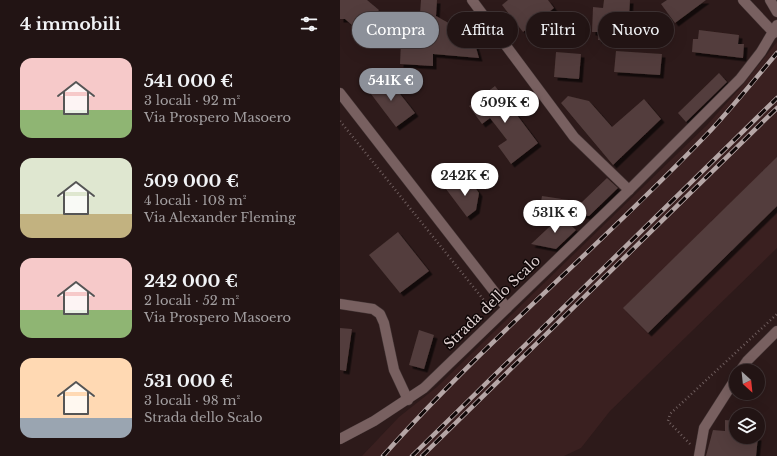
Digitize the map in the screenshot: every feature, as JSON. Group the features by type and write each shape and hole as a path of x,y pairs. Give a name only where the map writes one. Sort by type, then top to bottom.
{"street":[{"path":"472,0 574,137 629,190"},
{"path":"743,0 775,29"},
{"path":"770,0 777,12"},
{"name":"Strada dello Scalo","path":"340,438 374,421 408,400 424,388 629,190 740,79 761,52 775,29"},
{"path":"340,93 507,308"},
{"path":"340,304 373,309 380,314 384,323 394,370 408,400"},
{"path":"745,364 777,331"},
{"path":"699,456 704,428 729,389"}],"path":[{"path":"340,121 497,317"},
{"path":"691,446 668,421 670,414 777,314"}],"shaded area":[{"path":"777,42 777,248 610,411 581,448 564,456 362,456 399,417 437,387 707,125 740,88"}],"building":[{"path":"340,0 367,0 379,10 377,12 352,12 352,25 345,19 340,19"},
{"path":"421,0 437,0 436,12 420,12"},
{"path":"508,0 548,0 554,8 549,12 526,12 526,30 523,32 518,26 518,12 507,12 502,5"},
{"path":"604,0 630,0 629,12 598,12 598,32 592,32 593,7 603,8"},
{"path":"667,0 706,0 675,23 674,12 667,12 661,4"},
{"path":"439,18 447,22 447,48 476,48 479,58 433,54 433,66 400,64 401,48 439,48"},
{"path":"699,30 739,35 738,44 744,44 743,58 692,52 693,39 698,39"},
{"path":"616,51 662,54 660,75 614,72"},
{"path":"556,52 581,54 579,79 554,77"},
{"path":"719,73 727,82 686,122 678,113"},
{"path":"386,76 415,113 396,127 368,90"},
{"path":"495,86 538,143 511,164 498,146 507,140 490,118 482,124 469,106"},
{"path":"568,96 589,101 612,127 644,99 661,119 613,165 561,103"},
{"path":"777,157 777,206 648,333 623,308"},
{"path":"607,178 618,188 589,216 540,208 542,196 582,202"},
{"path":"455,182 472,183 479,193 476,210 467,217 446,189"},
{"path":"561,216 576,230 556,249 531,244"},
{"path":"398,232 429,271 400,293 369,255"},
{"path":"340,328 352,329 346,371 340,370"},
{"path":"419,330 434,335 424,369 409,365"},
{"path":"725,420 729,420 729,444 757,444 756,456 706,456 713,430 725,431"}],"railway":[{"path":"383,456 422,413 504,331 630,211 721,120 777,53"},
{"path":"412,456 777,98"},
{"path":"422,456 777,108"}]}
